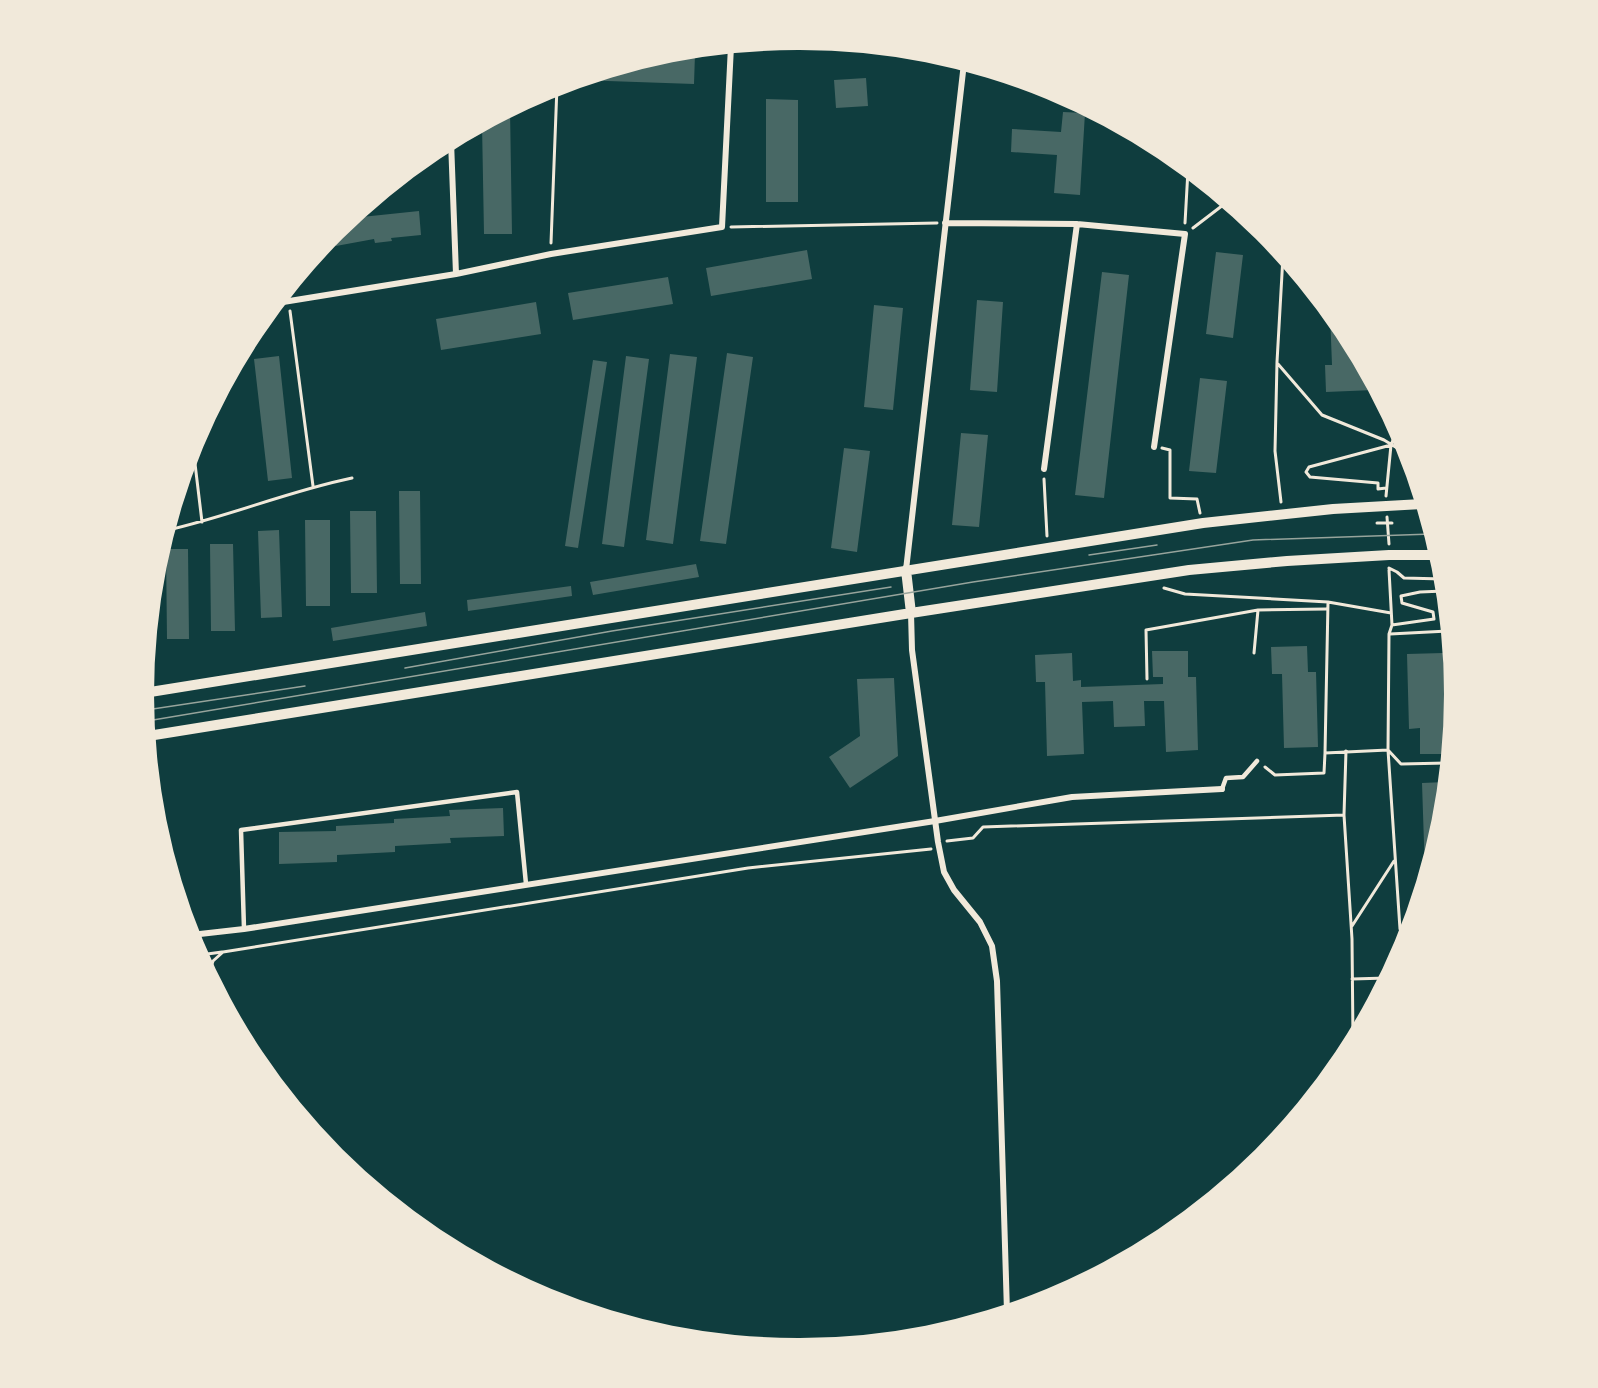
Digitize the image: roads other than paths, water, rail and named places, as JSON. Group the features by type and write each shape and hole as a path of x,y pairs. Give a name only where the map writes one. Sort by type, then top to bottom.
{"street":[{"path":"290,300 456,274 550,254 722,227 730,54"},
{"path":"963,70 906,570 912,650 944,872 954,890 980,922 992,946 997,981 1007,1304"},
{"path":"451,152 456,274"},
{"path":"945,223 1077,224 1185,234 1154,447"},
{"path":"1044,469 1077,224"},
{"path":"154,691 1203,523 1333,509 1415,505"},
{"path":"156,735 1189,570 1287,561 1428,555"},
{"path":"201,934 935,821 1072,797 1222,789"}],"lane":[{"path":"1222,789 1226,778 1243,777 1257,761"},
{"path":"244,928 241,830 517,792 526,884"}],"tram line":[{"path":"155,720 973,582 1253,540 1424,534"},
{"path":"1089,555 1157,545"},
{"path":"405,668 612,631 891,587"},
{"path":"155,709 305,686"}]}
